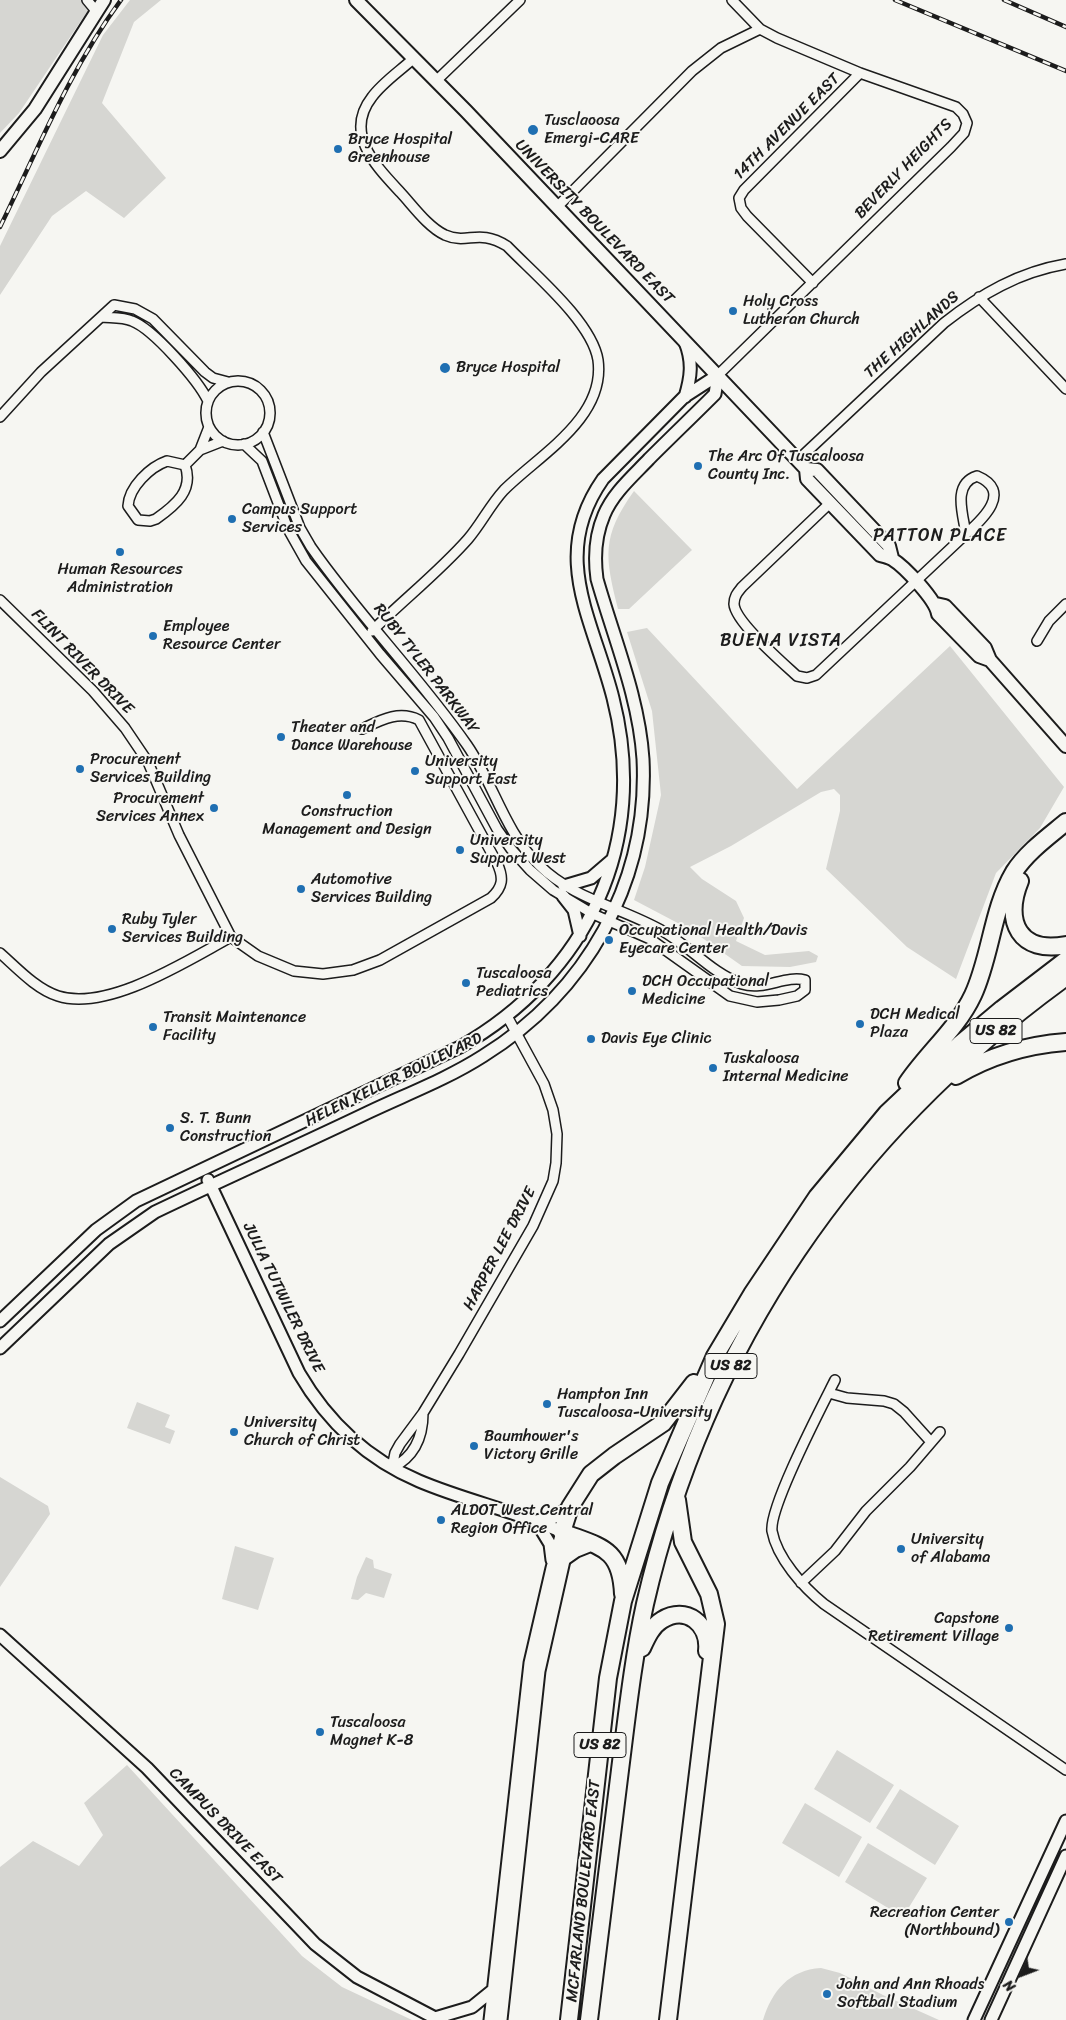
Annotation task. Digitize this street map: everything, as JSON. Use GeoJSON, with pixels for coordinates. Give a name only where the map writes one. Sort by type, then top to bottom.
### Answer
{"type":"FeatureCollection","features":[{"type":"Feature","properties":{"kind":"highway"},"geometry":{"type":"LineString","coordinates":[[887,1113],[909,1080],[963,1014],[974,994],[1002,899],[1014,872],[1026,857],[1066,822]]}},
{"type":"Feature","properties":{"kind":"highway"},"geometry":{"type":"LineString","coordinates":[[1066,833],[1032,862],[1024,874],[1015,894],[1013,916],[1022,936],[1032,943],[1044,947],[1066,944]]}},
{"type":"Feature","properties":{"kind":"highway","name":"MCFARLAND BOULEVARD EAST"},"geometry":{"type":"LineString","coordinates":[[569,2020],[608,1678],[623,1601],[660,1483],[715,1356],[752,1294],[818,1197],[887,1113],[1002,1009],[1066,960]]}},
{"type":"Feature","properties":{"kind":"highway","name":"MCFARLAND BOULEVARD EAST"},"geometry":{"type":"LineString","coordinates":[[589,2020],[635,1661],[644,1607],[676,1493],[716,1397],[774,1287],[834,1197],[881,1142],[931,1091],[1003,1025],[1066,977]]}},
{"type":"Feature","properties":{"kind":"highway"},"geometry":{"type":"LineString","coordinates":[[931,1091],[972,1067],[1012,1050],[1066,1042]]}},
{"type":"Feature","properties":{"kind":"highway"},"geometry":{"type":"LineString","coordinates":[[623,1601],[622,1581],[618,1563],[604,1548],[562,1532],[570,1507],[591,1474],[663,1423],[715,1356]]}},
{"type":"Feature","properties":{"kind":"highway"},"geometry":{"type":"LineString","coordinates":[[668,2020],[716,1624],[709,1594],[682,1542],[676,1493]]}},
{"type":"Feature","properties":{"kind":"highway"},"geometry":{"type":"LineString","coordinates":[[565,1556],[575,1549],[590,1543]]}},
{"type":"Feature","properties":{"kind":"highway"},"geometry":{"type":"LineString","coordinates":[[635,1661],[654,1627],[670,1616],[689,1617],[700,1623],[706,1632],[708,1644],[661,2020]]}},
{"type":"Feature","properties":{"kind":"main road"},"geometry":{"type":"LineString","coordinates":[[0,150],[35,109],[104,0]]}},
{"type":"Feature","properties":{"kind":"main road","name":"UNIVERSITY BOULEVARD EAST"},"geometry":{"type":"LineString","coordinates":[[356,0],[557,206],[802,464],[817,470],[889,546],[892,558],[936,604],[938,614],[979,656],[990,660],[1066,746]]}},
{"type":"Feature","properties":{"kind":"main road","name":"UNIVERSITY BOULEVARD EAST"},"geometry":{"type":"LineString","coordinates":[[802,464],[807,479],[880,555],[892,558]]}},
{"type":"Feature","properties":{"kind":"street"},"geometry":{"type":"LineString","coordinates":[[87,0],[97,12]]}},
{"type":"Feature","properties":{"kind":"street"},"geometry":{"type":"LineString","coordinates":[[436,81],[520,0]]}},
{"type":"Feature","properties":{"kind":"street"},"geometry":{"type":"LineString","coordinates":[[557,206],[692,71],[721,48],[760,29],[732,0]]}},
{"type":"Feature","properties":{"kind":"street","name":"BEVERLY HEIGHTS"},"geometry":{"type":"LineString","coordinates":[[718,375],[951,147],[964,133],[967,123],[963,114],[947,102],[860,73],[760,29]]}},
{"type":"Feature","properties":{"kind":"street"},"geometry":{"type":"LineString","coordinates":[[367,637],[468,539],[503,491],[573,426],[592,399],[598,373],[594,343],[583,325],[506,246],[494,238],[484,236],[454,238],[442,234],[368,156],[361,132],[366,107],[376,93],[414,58]]}},
{"type":"Feature","properties":{"kind":"street","name":"14TH AVENUE EAST"},"geometry":{"type":"LineString","coordinates":[[812,284],[747,216],[739,198],[744,190],[860,73]]}},
{"type":"Feature","properties":{"kind":"street","name":"THE HIGHLANDS"},"geometry":{"type":"LineString","coordinates":[[802,464],[944,323],[978,297],[1010,280],[1035,271],[1066,264]]}},
{"type":"Feature","properties":{"kind":"street"},"geometry":{"type":"LineString","coordinates":[[978,297],[1066,389]]}},
{"type":"Feature","properties":{"kind":"street"},"geometry":{"type":"LineString","coordinates":[[0,417],[41,372],[114,305],[144,313],[153,319],[213,378],[228,382],[237,381],[252,384],[267,397],[270,415],[263,432],[258,438],[244,444],[233,444],[223,441],[209,427]]}},
{"type":"Feature","properties":{"kind":"street"},"geometry":{"type":"LineString","coordinates":[[101,317],[128,320],[147,330],[193,377],[208,401]]}},
{"type":"Feature","properties":{"kind":"street"},"geometry":{"type":"LineString","coordinates":[[684,341],[690,355],[691,376],[684,397]]}},
{"type":"Feature","properties":{"kind":"street","name":"HELEN KELLER BOULEVARD"},"geometry":{"type":"LineString","coordinates":[[0,1321],[105,1223],[136,1201],[460,1047],[508,1016],[548,978],[580,936],[596,909],[613,859],[624,795],[623,746],[613,698],[578,585],[576,543],[587,507],[603,479],[684,397],[718,375]]}},
{"type":"Feature","properties":{"kind":"street","name":"HELEN KELLER BOULEVARD"},"geometry":{"type":"LineString","coordinates":[[0,1348],[109,1244],[155,1212],[466,1066],[517,1033],[548,1007],[580,970],[615,908],[633,860],[642,809],[643,759],[637,710],[597,579],[595,564],[598,534],[604,515],[613,499],[627,481],[715,394],[718,375]]}},
{"type":"Feature","properties":{"kind":"street"},"geometry":{"type":"LineString","coordinates":[[200,450],[209,427],[206,410],[208,401],[213,392],[228,382]]}},
{"type":"Feature","properties":{"kind":"street","name":"RUBY TYLER PARKWAY"},"geometry":{"type":"LineString","coordinates":[[263,432],[300,528],[322,562],[438,704],[468,746],[516,838],[538,865],[564,891]]}},
{"type":"Feature","properties":{"kind":"street"},"geometry":{"type":"LineString","coordinates":[[185,465],[200,450],[223,441]]}},
{"type":"Feature","properties":{"kind":"street","name":"RUBY TYLER PARKWAY"},"geometry":{"type":"LineString","coordinates":[[244,444],[262,461],[288,529],[306,560],[434,717],[511,849],[544,883],[564,891],[596,909],[608,922],[632,930],[656,944],[730,996],[757,1002],[788,999],[805,990],[805,980],[795,978],[773,984],[746,985],[721,974],[664,931],[615,908],[596,909]]}},
{"type":"Feature","properties":{"kind":"street"},"geometry":{"type":"LineString","coordinates":[[176,461],[185,465],[189,475],[188,484],[181,496],[156,519],[144,521],[134,516],[128,506],[128,499],[139,482],[161,463],[176,461]]}},
{"type":"Feature","properties":{"kind":"street"},"geometry":{"type":"LineString","coordinates":[[830,503],[742,587],[735,599],[737,613],[742,621],[797,676],[810,677],[816,675],[838,656],[987,514],[994,496],[992,487],[986,480],[977,476],[968,479],[963,487],[961,497],[966,534]]}},
{"type":"Feature","properties":{"kind":"street","name":"FLINT RIVER DRIVE"},"geometry":{"type":"LineString","coordinates":[[0,600],[97,696],[136,744],[148,762],[179,834],[231,936]]}},
{"type":"Feature","properties":{"kind":"street"},"geometry":{"type":"LineString","coordinates":[[1037,641],[1049,621],[1066,604]]}},
{"type":"Feature","properties":{"kind":"street"},"geometry":{"type":"LineString","coordinates":[[0,953],[50,992],[68,998],[87,999],[106,996],[187,962],[231,936],[249,950],[275,965],[294,971],[333,973],[362,968],[380,960],[498,891],[502,882],[497,863],[419,720],[410,716],[399,715],[362,729]]}},
{"type":"Feature","properties":{"kind":"street"},"geometry":{"type":"LineString","coordinates":[[580,936],[574,910],[564,891],[592,878],[613,859]]}},
{"type":"Feature","properties":{"kind":"street"},"geometry":{"type":"LineString","coordinates":[[656,944],[664,931]]}},
{"type":"Feature","properties":{"kind":"street"},"geometry":{"type":"LineString","coordinates":[[713,985],[721,974]]}},
{"type":"Feature","properties":{"kind":"street","name":"HARPER LEE DRIVE"},"geometry":{"type":"LineString","coordinates":[[392,1468],[395,1453],[400,1444],[423,1413],[533,1226],[553,1181],[557,1134],[553,1110],[544,1084],[508,1016]]}},
{"type":"Feature","properties":{"kind":"street","name":"JULIA TUTWILER DRIVE"},"geometry":{"type":"LineString","coordinates":[[203,1169],[292,1360],[306,1385],[326,1412],[347,1434],[392,1468],[435,1487],[536,1521],[562,1532]]}},
{"type":"Feature","properties":{"kind":"street"},"geometry":{"type":"LineString","coordinates":[[836,1380],[800,1452],[772,1523],[772,1532],[784,1558],[801,1583],[832,1609],[1066,1770]]}},
{"type":"Feature","properties":{"kind":"street"},"geometry":{"type":"LineString","coordinates":[[829,1393],[846,1398],[884,1401],[894,1404],[904,1412],[931,1442]]}},
{"type":"Feature","properties":{"kind":"street","name":"HARPER LEE DRIVE"},"geometry":{"type":"LineString","coordinates":[[392,1468],[404,1462],[423,1431],[423,1413]]}},
{"type":"Feature","properties":{"kind":"street"},"geometry":{"type":"LineString","coordinates":[[801,1583],[835,1551],[866,1511],[910,1467],[940,1432]]}},
{"type":"Feature","properties":{"kind":"street"},"geometry":{"type":"LineString","coordinates":[[552,1568],[550,1544],[536,1521],[553,1518],[570,1507]]}},
{"type":"Feature","properties":{"kind":"street"},"geometry":{"type":"LineString","coordinates":[[501,2020],[539,1671],[565,1556],[567,1539],[562,1532]]}},
{"type":"Feature","properties":{"kind":"street"},"geometry":{"type":"LineString","coordinates":[[490,2020],[530,1663],[562,1532]]}},
{"type":"Feature","properties":{"kind":"street","name":"CAMPUS DRIVE EAST"},"geometry":{"type":"LineString","coordinates":[[0,1635],[147,1768],[315,1944],[357,1977],[437,2019]]}},
{"type":"Feature","properties":{"kind":"street"},"geometry":{"type":"LineString","coordinates":[[974,2020],[1066,1821]]}},
{"type":"Feature","properties":{"kind":"street"},"geometry":{"type":"LineString","coordinates":[[991,2020],[1066,1856]]}},
{"type":"Feature","properties":{"kind":"street"},"geometry":{"type":"LineString","coordinates":[[437,2019],[472,2007],[493,1990]]}},
{"type":"Feature","properties":{"kind":"shaded area"},"geometry":{"type":"Polygon","coordinates":[[[0,0],[95,0],[19,113],[0,133],[0,0]]]}},
{"type":"Feature","properties":{"kind":"shaded area"},"geometry":{"type":"Polygon","coordinates":[[[130,0],[161,0],[134,22],[102,103],[166,178],[124,218],[86,191],[52,216],[0,295],[0,246],[103,35],[130,0]]]}},
{"type":"Feature","properties":{"kind":"shaded area"},"geometry":{"type":"Polygon","coordinates":[[[634,491],[692,550],[629,609],[618,609],[610,575],[609,548],[616,522],[634,491]]]}},
{"type":"Feature","properties":{"kind":"shaded area"},"geometry":{"type":"Polygon","coordinates":[[[647,628],[797,789],[950,646],[1064,787],[1040,828],[996,873],[956,979],[907,947],[826,869],[840,811],[840,795],[834,789],[821,792],[731,846],[690,867],[702,879],[736,901],[744,918],[736,941],[765,955],[809,951],[818,956],[816,962],[790,967],[742,966],[691,930],[634,900],[645,867],[661,795],[652,711],[627,632],[647,628]]]}},
{"type":"Feature","properties":{"kind":"shaded area"},"geometry":{"type":"Polygon","coordinates":[[[137,1402],[170,1415],[165,1427],[175,1431],[170,1444],[127,1428],[137,1402]]]}},
{"type":"Feature","properties":{"kind":"shaded area"},"geometry":{"type":"Polygon","coordinates":[[[0,1477],[48,1506],[50,1514],[0,1587],[0,1477]]]}},
{"type":"Feature","properties":{"kind":"shaded area"},"geometry":{"type":"Polygon","coordinates":[[[235,1546],[274,1558],[258,1610],[222,1599],[235,1546]]]}},
{"type":"Feature","properties":{"kind":"shaded area"},"geometry":{"type":"Polygon","coordinates":[[[366,1557],[373,1560],[374,1568],[392,1574],[384,1598],[366,1593],[358,1600],[351,1599],[357,1577],[366,1557]]]}},
{"type":"Feature","properties":{"kind":"shaded area"},"geometry":{"type":"Polygon","coordinates":[[[837,1750],[894,1785],[870,1823],[814,1789],[837,1750]]]}},
{"type":"Feature","properties":{"kind":"shaded area"},"geometry":{"type":"Polygon","coordinates":[[[127,1765],[302,1956],[342,1987],[412,2020],[0,2020],[0,1867],[33,1841],[79,1866],[103,1835],[84,1803],[127,1765]]]}},
{"type":"Feature","properties":{"kind":"shaded area"},"geometry":{"type":"Polygon","coordinates":[[[900,1789],[959,1826],[935,1865],[876,1828],[900,1789]]]}},
{"type":"Feature","properties":{"kind":"shaded area"},"geometry":{"type":"Polygon","coordinates":[[[805,1803],[862,1837],[839,1877],[782,1843],[805,1803]]]}},
{"type":"Feature","properties":{"kind":"shaded area"},"geometry":{"type":"Polygon","coordinates":[[[868,1843],[927,1878],[903,1917],[845,1882],[868,1843]]]}},
{"type":"Feature","properties":{"kind":"shaded area","name":"John and Ann Rhoads Softball Stadium"},"geometry":{"type":"Polygon","coordinates":[[[821,1968],[840,1973],[939,2020],[763,2020],[771,2000],[783,1984],[800,1973],[821,1968]]]}},
{"type":"Feature","properties":{"kind":"railway"},"geometry":{"type":"LineString","coordinates":[[0,227],[70,82],[103,26],[121,0]]}},
{"type":"Feature","properties":{"kind":"railway"},"geometry":{"type":"LineString","coordinates":[[895,0],[1066,71]]}},
{"type":"Feature","properties":{"kind":"railway"},"geometry":{"type":"LineString","coordinates":[[1004,0],[1066,27]]}},
{"type":"Feature","properties":{"kind":"place","name":"Tusclaoosa Emergi-CARE"},"geometry":{"type":"Point","coordinates":[533,130]}},
{"type":"Feature","properties":{"kind":"place","name":"Bryce Hospital Greenhouse"},"geometry":{"type":"Point","coordinates":[338,149]}},
{"type":"Feature","properties":{"kind":"place","name":"Holy Cross Lutheran Church"},"geometry":{"type":"Point","coordinates":[733,311]}},
{"type":"Feature","properties":{"kind":"place","name":"Bryce Hospital"},"geometry":{"type":"Point","coordinates":[445,368]}},
{"type":"Feature","properties":{"kind":"place","name":"The Arc Of Tuscaloosa County Inc."},"geometry":{"type":"Point","coordinates":[698,466]}},
{"type":"Feature","properties":{"kind":"place","name":"Campus Support Services"},"geometry":{"type":"Point","coordinates":[232,519]}},
{"type":"Feature","properties":{"kind":"place","name":"Human Resources Administration"},"geometry":{"type":"Point","coordinates":[120,552]}},
{"type":"Feature","properties":{"kind":"place","name":"Employee Resource Center"},"geometry":{"type":"Point","coordinates":[153,636]}},
{"type":"Feature","properties":{"kind":"place","name":"Theater and Dance Warehouse"},"geometry":{"type":"Point","coordinates":[281,737]}},
{"type":"Feature","properties":{"kind":"place","name":"Procurement Services Building"},"geometry":{"type":"Point","coordinates":[80,769]}},
{"type":"Feature","properties":{"kind":"place","name":"University Support East"},"geometry":{"type":"Point","coordinates":[415,771]}},
{"type":"Feature","properties":{"kind":"place","name":"Construction Management and Design"},"geometry":{"type":"Point","coordinates":[347,795]}},
{"type":"Feature","properties":{"kind":"place","name":"Procurement Services Annex"},"geometry":{"type":"Point","coordinates":[214,808]}},
{"type":"Feature","properties":{"kind":"place","name":"University Support West"},"geometry":{"type":"Point","coordinates":[460,850]}},
{"type":"Feature","properties":{"kind":"place","name":"Automotive Services Building"},"geometry":{"type":"Point","coordinates":[301,889]}},
{"type":"Feature","properties":{"kind":"place","name":"Ruby Tyler Services Building"},"geometry":{"type":"Point","coordinates":[112,929]}},
{"type":"Feature","properties":{"kind":"place","name":"Occupational Health/Davis Eyecare Center"},"geometry":{"type":"Point","coordinates":[609,940]}},
{"type":"Feature","properties":{"kind":"place","name":"Tuscaloosa Pediatrics"},"geometry":{"type":"Point","coordinates":[466,983]}},
{"type":"Feature","properties":{"kind":"place","name":"DCH Occupational Medicine"},"geometry":{"type":"Point","coordinates":[632,991]}},
{"type":"Feature","properties":{"kind":"place","name":"DCH Medical Plaza"},"geometry":{"type":"Point","coordinates":[860,1024]}},
{"type":"Feature","properties":{"kind":"place","name":"Transit Maintenance Facility"},"geometry":{"type":"Point","coordinates":[153,1027]}},
{"type":"Feature","properties":{"kind":"place","name":"Davis Eye Clinic"},"geometry":{"type":"Point","coordinates":[591,1039]}},
{"type":"Feature","properties":{"kind":"place","name":"Tuskaloosa Internal Medicine"},"geometry":{"type":"Point","coordinates":[713,1068]}},
{"type":"Feature","properties":{"kind":"place","name":"S. T. Bunn Construction"},"geometry":{"type":"Point","coordinates":[170,1128]}},
{"type":"Feature","properties":{"kind":"place","name":"Hampton Inn Tuscaloosa-University"},"geometry":{"type":"Point","coordinates":[547,1404]}},
{"type":"Feature","properties":{"kind":"place","name":"University Church of Christ"},"geometry":{"type":"Point","coordinates":[234,1432]}},
{"type":"Feature","properties":{"kind":"place","name":"Baumhower's Victory Grille"},"geometry":{"type":"Point","coordinates":[474,1446]}},
{"type":"Feature","properties":{"kind":"place","name":"ALDOT West Central Region Office"},"geometry":{"type":"Point","coordinates":[441,1520]}},
{"type":"Feature","properties":{"kind":"place","name":"University of Alabama"},"geometry":{"type":"Point","coordinates":[901,1549]}},
{"type":"Feature","properties":{"kind":"place","name":"Capstone Retirement Village"},"geometry":{"type":"Point","coordinates":[1009,1628]}},
{"type":"Feature","properties":{"kind":"place","name":"Tuscaloosa Magnet K-8"},"geometry":{"type":"Point","coordinates":[320,1732]}},
{"type":"Feature","properties":{"kind":"place","name":"Recreation Center (Northbound)"},"geometry":{"type":"Point","coordinates":[1009,1922]}},
{"type":"Feature","properties":{"kind":"place","name":"John and Ann Rhoads Softball Stadium"},"geometry":{"type":"Point","coordinates":[827,1994]}},
{"type":"Feature","properties":{"kind":"district","name":"PATTON PLACE"},"geometry":{"type":"Point","coordinates":[940,536]}},
{"type":"Feature","properties":{"kind":"district","name":"BUENA VISTA"},"geometry":{"type":"Point","coordinates":[781,641]}}]}
